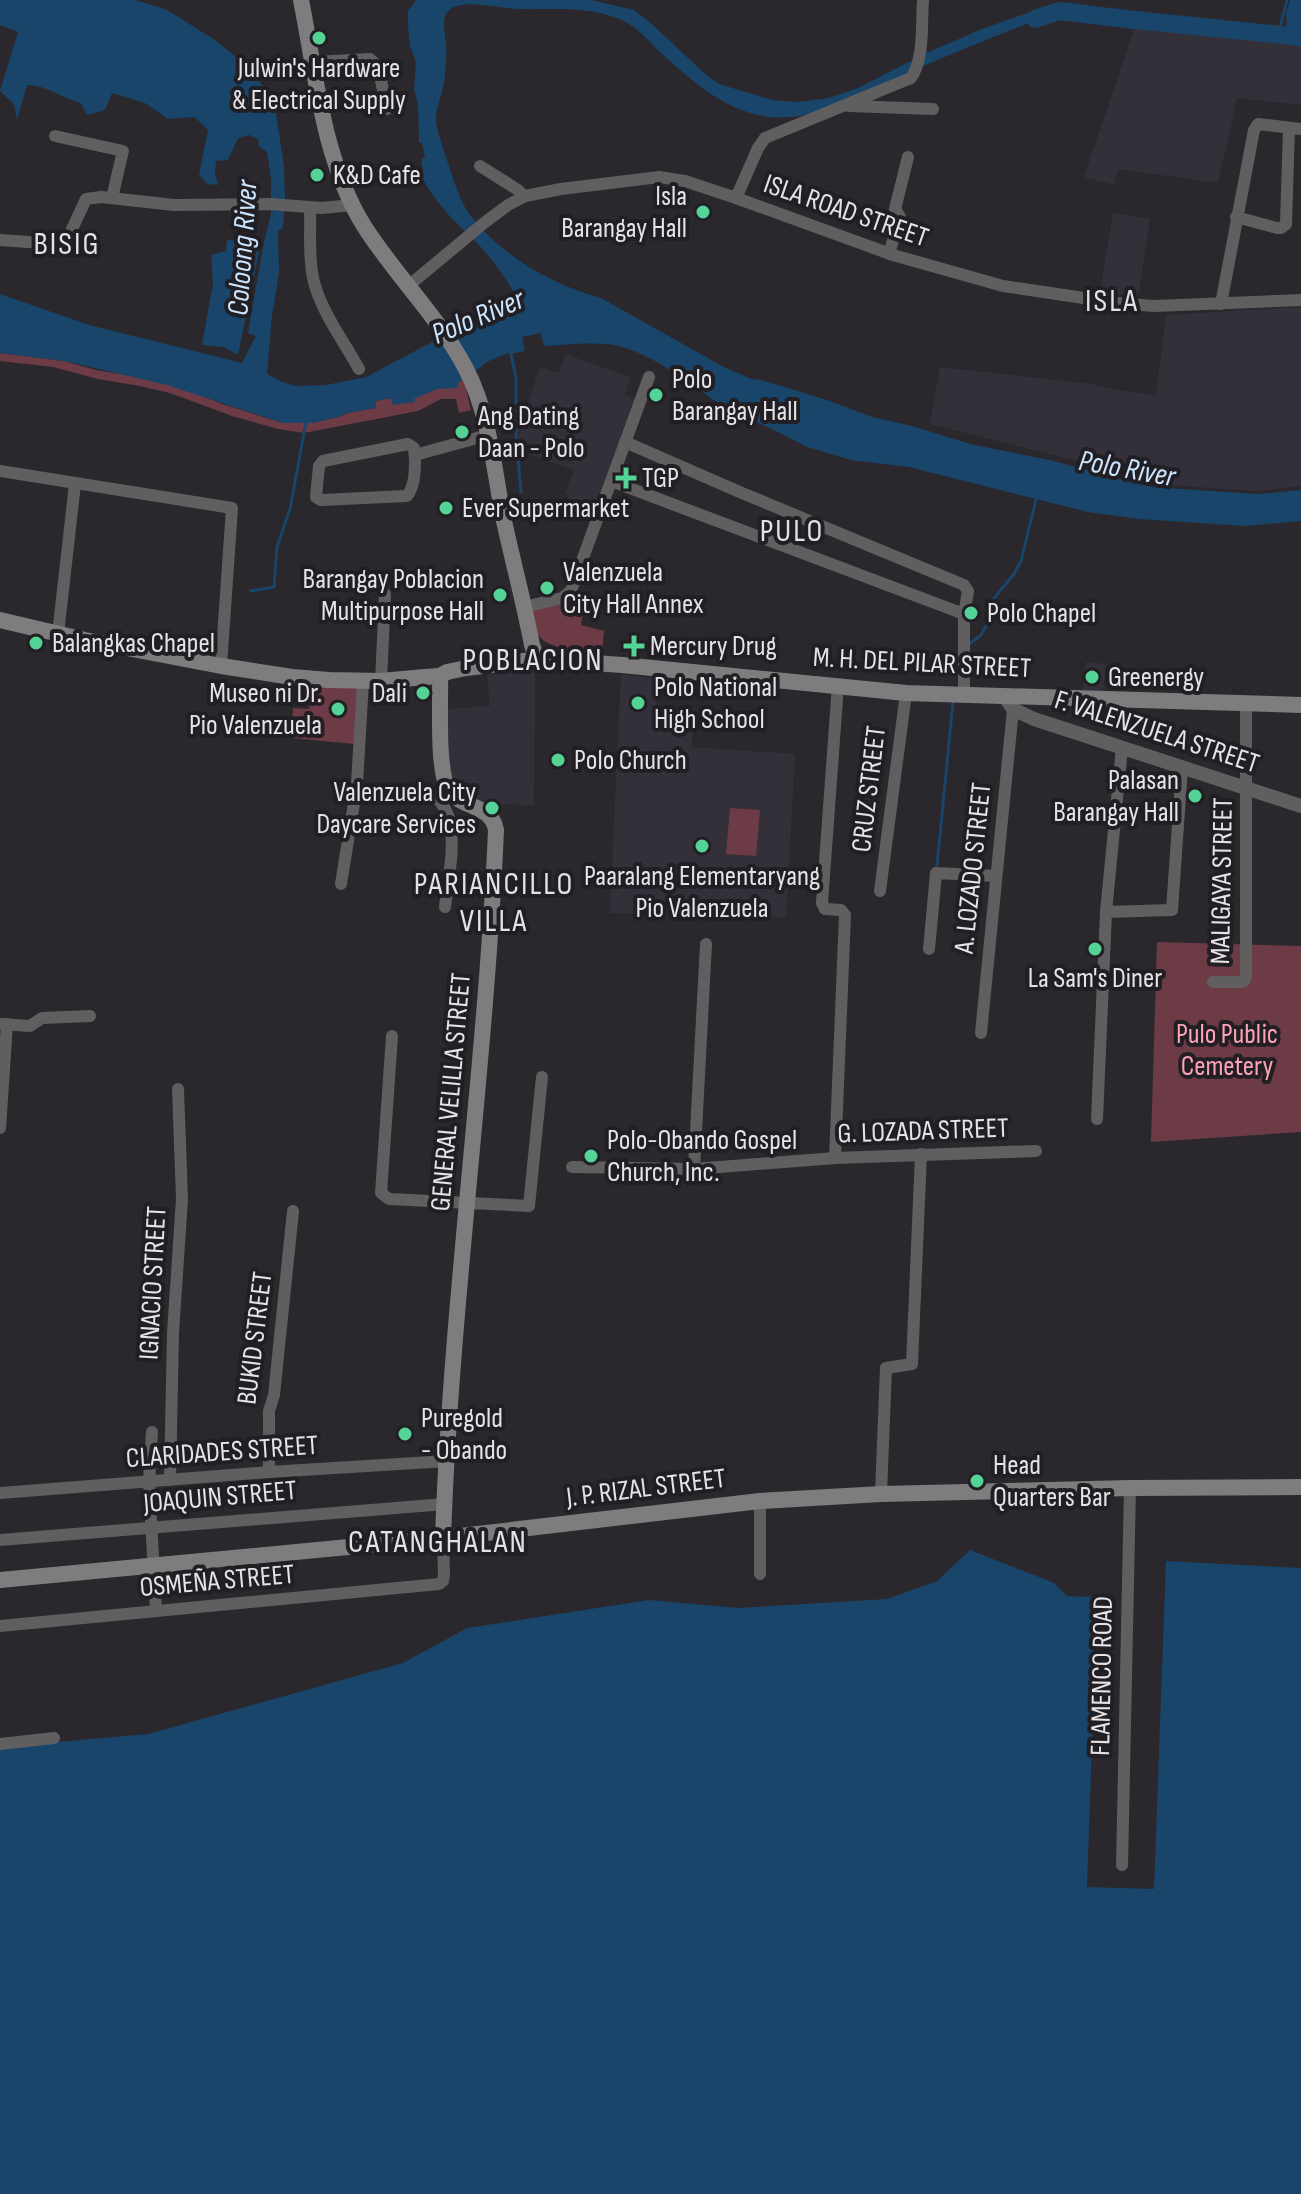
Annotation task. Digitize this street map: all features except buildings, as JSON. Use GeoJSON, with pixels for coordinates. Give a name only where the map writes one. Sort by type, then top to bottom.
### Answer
{"type":"FeatureCollection","features":[{"type":"Feature","properties":{"kind":"main road"},"geometry":{"type":"LineString","coordinates":[[301,0],[333,158],[352,205],[407,287],[446,336],[477,394],[533,651],[540,659]]}},
{"type":"Feature","properties":{"kind":"main road","name":"M. H. DEL PILAR STREET"},"geometry":{"type":"LineString","coordinates":[[0,620],[221,666],[292,677],[372,681],[440,676],[466,668],[540,659],[906,693],[964,695],[1008,702],[1246,702],[1301,705]]}},
{"type":"Feature","properties":{"kind":"main road"},"geometry":{"type":"LineString","coordinates":[[440,676],[444,796]]}},
{"type":"Feature","properties":{"kind":"main road","name":"GENERAL VELILLA STREET"},"geometry":{"type":"LineString","coordinates":[[443,1538],[466,1202],[491,936],[496,830],[492,817],[483,810],[444,796]]}},
{"type":"Feature","properties":{"kind":"main road","name":"J. P. RIZAL STREET"},"geometry":{"type":"LineString","coordinates":[[0,1580],[443,1538],[760,1501],[881,1494],[1301,1487]]}},
{"type":"Feature","properties":{"kind":"street"},"geometry":{"type":"LineString","coordinates":[[736,198],[765,138],[911,78],[919,51],[923,0]]}},
{"type":"Feature","properties":{"kind":"street"},"geometry":{"type":"LineString","coordinates":[[314,62],[375,61],[387,109]]}},
{"type":"Feature","properties":{"kind":"street"},"geometry":{"type":"LineString","coordinates":[[841,106],[933,109]]}},
{"type":"Feature","properties":{"kind":"street"},"geometry":{"type":"LineString","coordinates":[[1221,304],[1236,217],[1254,130],[1258,124],[1295,128],[1286,224],[1277,228],[1236,217]]}},
{"type":"Feature","properties":{"kind":"street"},"geometry":{"type":"LineString","coordinates":[[55,136],[123,151],[112,198]]}},
{"type":"Feature","properties":{"kind":"street"},"geometry":{"type":"LineString","coordinates":[[889,254],[900,217],[895,209],[908,157]]}},
{"type":"Feature","properties":{"kind":"street"},"geometry":{"type":"LineString","coordinates":[[480,166],[522,194]]}},
{"type":"Feature","properties":{"kind":"street","name":"ISLA ROAD STREET"},"geometry":{"type":"LineString","coordinates":[[407,287],[522,194],[651,177],[685,181],[889,254],[1003,286],[1145,305],[1301,300]]}},
{"type":"Feature","properties":{"kind":"street"},"geometry":{"type":"LineString","coordinates":[[0,240],[56,244],[67,240],[86,199],[101,197],[174,205],[270,204],[322,208],[352,205]]}},
{"type":"Feature","properties":{"kind":"street"},"geometry":{"type":"LineString","coordinates":[[310,207],[313,281],[359,369]]}},
{"type":"Feature","properties":{"kind":"street"},"geometry":{"type":"LineString","coordinates":[[524,607],[568,594],[649,377]]}},
{"type":"Feature","properties":{"kind":"street"},"geometry":{"type":"LineString","coordinates":[[415,455],[488,435]]}},
{"type":"Feature","properties":{"kind":"street"},"geometry":{"type":"LineString","coordinates":[[625,442],[961,584],[968,594],[964,614],[964,695]]}},
{"type":"Feature","properties":{"kind":"street"},"geometry":{"type":"LineString","coordinates":[[408,444],[414,448],[415,455],[412,488],[407,496],[321,500],[316,497],[319,466],[323,461],[408,444]]}},
{"type":"Feature","properties":{"kind":"street"},"geometry":{"type":"LineString","coordinates":[[0,471],[232,508],[221,666]]}},
{"type":"Feature","properties":{"kind":"street"},"geometry":{"type":"LineString","coordinates":[[611,481],[964,614]]}},
{"type":"Feature","properties":{"kind":"street"},"geometry":{"type":"LineString","coordinates":[[58,634],[75,484]]}},
{"type":"Feature","properties":{"kind":"street"},"geometry":{"type":"LineString","coordinates":[[341,884],[355,797],[359,789],[357,784],[385,594]]}},
{"type":"Feature","properties":{"kind":"street"},"geometry":{"type":"LineString","coordinates":[[835,1158],[845,915],[841,910],[825,909],[822,903],[838,685]]}},
{"type":"Feature","properties":{"kind":"street","name":"CRUZ STREET"},"geometry":{"type":"LineString","coordinates":[[880,891],[906,693]]}},
{"type":"Feature","properties":{"kind":"street","name":"F. VALENZUELA STREET"},"geometry":{"type":"LineString","coordinates":[[1008,702],[1034,719],[1301,806]]}},
{"type":"Feature","properties":{"kind":"street","name":"A. LOZADO STREET"},"geometry":{"type":"LineString","coordinates":[[981,1033],[1008,702]]}},
{"type":"Feature","properties":{"kind":"street","name":"MALIGAYA STREET"},"geometry":{"type":"LineString","coordinates":[[1213,982],[1241,982],[1246,977],[1246,702]]}},
{"type":"Feature","properties":{"kind":"street"},"geometry":{"type":"LineString","coordinates":[[1097,1119],[1106,912],[1122,748]]}},
{"type":"Feature","properties":{"kind":"street"},"geometry":{"type":"LineString","coordinates":[[1106,912],[1172,910],[1182,768]]}},
{"type":"Feature","properties":{"kind":"street"},"geometry":{"type":"LineString","coordinates":[[359,789],[444,796],[451,832],[445,907]]}},
{"type":"Feature","properties":{"kind":"street"},"geometry":{"type":"LineString","coordinates":[[929,949],[936,873],[996,876]]}},
{"type":"Feature","properties":{"kind":"street"},"geometry":{"type":"LineString","coordinates":[[694,1169],[706,944]]}},
{"type":"Feature","properties":{"kind":"street"},"geometry":{"type":"LineString","coordinates":[[0,1128],[4,1024],[30,1026],[42,1018],[90,1016]]}},
{"type":"Feature","properties":{"kind":"street"},"geometry":{"type":"LineString","coordinates":[[392,1036],[381,1193],[389,1199],[529,1206],[542,1077]]}},
{"type":"Feature","properties":{"kind":"street","name":"IGNACIO STREET"},"geometry":{"type":"LineString","coordinates":[[170,1480],[173,1333],[182,1199],[178,1089]]}},
{"type":"Feature","properties":{"kind":"street","name":"G. LOZADA STREET"},"geometry":{"type":"LineString","coordinates":[[572,1167],[694,1169],[835,1158],[1036,1151]]}},
{"type":"Feature","properties":{"kind":"street"},"geometry":{"type":"LineString","coordinates":[[881,1494],[886,1368],[912,1364],[921,1154]]}},
{"type":"Feature","properties":{"kind":"street","name":"BUKID STREET"},"geometry":{"type":"LineString","coordinates":[[269,1472],[269,1411],[274,1395],[293,1211]]}},
{"type":"Feature","properties":{"kind":"street"},"geometry":{"type":"LineString","coordinates":[[152,1432],[149,1482],[156,1611]]}},
{"type":"Feature","properties":{"kind":"street","name":"CLARIDADES STREET"},"geometry":{"type":"LineString","coordinates":[[0,1493],[448,1461]]}},
{"type":"Feature","properties":{"kind":"street","name":"FLAMENCO ROAD"},"geometry":{"type":"LineString","coordinates":[[1122,1865],[1130,1488]]}},
{"type":"Feature","properties":{"kind":"street"},"geometry":{"type":"LineString","coordinates":[[760,1501],[760,1574]]}},
{"type":"Feature","properties":{"kind":"street","name":"JOAQUIN STREET"},"geometry":{"type":"LineString","coordinates":[[0,1540],[445,1504]]}},
{"type":"Feature","properties":{"kind":"street","name":"OSMEÑA STREET"},"geometry":{"type":"LineString","coordinates":[[0,1626],[439,1584],[444,1575],[443,1538]]}},
{"type":"Feature","properties":{"kind":"street"},"geometry":{"type":"LineString","coordinates":[[0,1744],[54,1738]]}},
{"type":"Feature","properties":{"kind":"shaded area"},"geometry":{"type":"Polygon","coordinates":[[[1135,27],[1301,46],[1301,105],[1237,98],[1218,183],[1118,169],[1114,185],[1084,177],[1135,27]]]}},
{"type":"Feature","properties":{"kind":"shaded area"},"geometry":{"type":"Polygon","coordinates":[[[1113,213],[1150,219],[1138,297],[1100,291],[1113,213]]]}},
{"type":"Feature","properties":{"kind":"shaded area"},"geometry":{"type":"Polygon","coordinates":[[[1301,307],[1301,486],[1256,491],[1153,484],[1146,478],[930,424],[940,367],[1091,384],[1156,395],[1166,315],[1301,307]]]}},
{"type":"Feature","properties":{"kind":"shaded area"},"geometry":{"type":"Polygon","coordinates":[[[565,354],[630,377],[625,395],[638,401],[594,515],[567,502],[569,496],[565,493],[574,470],[518,450],[517,435],[540,367],[559,373],[565,354]]]}},
{"type":"Feature","properties":{"kind":"shaded area"},"geometry":{"type":"Polygon","coordinates":[[[1086,662],[1106,664],[1103,692],[1083,690],[1086,662]]]}},
{"type":"Feature","properties":{"kind":"shaded area"},"geometry":{"type":"Polygon","coordinates":[[[535,671],[534,805],[480,804],[455,788],[448,773],[447,709],[490,706],[487,675],[535,671]]]}},
{"type":"Feature","properties":{"kind":"shaded area","name":"Paaralang Elementaryang Pio Valenzuela"},"geometry":{"type":"Polygon","coordinates":[[[621,674],[658,679],[654,728],[693,731],[692,747],[795,754],[786,917],[610,913],[621,674]]]}},
{"type":"Feature","properties":{"kind":"green space"},"geometry":{"type":"Polygon","coordinates":[[[0,353],[64,361],[96,370],[172,383],[222,404],[283,423],[312,423],[338,417],[375,408],[375,401],[437,389],[464,380],[471,410],[459,413],[456,399],[441,399],[418,411],[304,433],[232,416],[170,393],[53,367],[0,361],[0,353]]]}},
{"type":"Feature","properties":{"kind":"green space"},"geometry":{"type":"Polygon","coordinates":[[[565,601],[585,602],[581,625],[604,631],[602,652],[554,646],[539,637],[531,609],[565,601]]]}},
{"type":"Feature","properties":{"kind":"green space","name":"Museo ni Dr. Pio Valenzuela"},"geometry":{"type":"Polygon","coordinates":[[[312,683],[358,685],[354,744],[291,738],[293,708],[309,709],[312,683]]]}},
{"type":"Feature","properties":{"kind":"green space"},"geometry":{"type":"Polygon","coordinates":[[[730,808],[760,810],[756,856],[726,854],[730,808]]]}},
{"type":"Feature","properties":{"kind":"green space","name":"Pulo Public Cemetery"},"geometry":{"type":"Polygon","coordinates":[[[1157,942],[1301,946],[1301,1132],[1151,1142],[1157,942]]]}},
{"type":"Feature","properties":{"kind":"water"},"geometry":{"type":"Polygon","coordinates":[[[0,0],[136,0],[167,10],[215,40],[240,60],[263,86],[275,107],[284,166],[285,198],[283,228],[278,231],[279,272],[267,374],[295,386],[326,385],[366,377],[517,297],[490,257],[454,221],[421,176],[421,159],[425,157],[422,143],[419,143],[418,104],[414,89],[416,62],[410,46],[408,25],[408,11],[416,0],[591,0],[634,10],[719,84],[772,100],[798,102],[829,98],[858,88],[982,29],[1056,3],[1057,12],[928,64],[848,101],[805,115],[784,117],[763,116],[720,100],[683,73],[635,28],[608,15],[578,10],[517,9],[478,4],[457,6],[447,13],[444,23],[446,65],[436,114],[437,128],[462,202],[497,243],[546,277],[601,298],[722,366],[751,379],[830,401],[872,417],[1151,487],[1258,494],[1301,490],[1301,521],[1245,526],[1139,519],[1088,512],[909,467],[851,460],[807,447],[738,414],[740,408],[729,404],[726,409],[675,373],[633,351],[601,344],[544,346],[541,333],[522,337],[525,351],[508,353],[489,361],[458,383],[457,388],[437,389],[414,399],[415,402],[393,405],[391,398],[376,401],[376,408],[312,423],[283,423],[167,385],[64,361],[0,353],[0,294],[89,325],[242,363],[256,336],[248,333],[271,214],[271,180],[267,152],[259,147],[258,139],[249,135],[238,138],[228,160],[216,161],[218,185],[208,184],[199,175],[208,130],[195,117],[168,119],[145,103],[112,93],[105,110],[87,115],[81,103],[41,87],[27,85],[17,120],[14,104],[0,91],[18,32],[0,25],[0,0]]]}},
{"type":"Feature","properties":{"kind":"water"},"geometry":{"type":"Polygon","coordinates":[[[1290,0],[1301,0],[1301,41],[1285,39],[1290,0]]]}},
{"type":"Feature","properties":{"kind":"water","name":"Coloong River"},"geometry":{"type":"Polygon","coordinates":[[[227,240],[261,242],[238,355],[223,347],[202,345],[213,283],[211,255],[226,251],[227,240]]]}},
{"type":"Feature","properties":{"kind":"water"},"geometry":{"type":"Polygon","coordinates":[[[970,1550],[1054,1583],[1067,1596],[1097,1597],[1087,1887],[1154,1889],[1166,1561],[1301,1568],[1301,2194],[0,2194],[0,1747],[148,1734],[403,1663],[467,1628],[649,1600],[738,1608],[887,1599],[937,1581],[970,1550]]]}},
{"type":"Feature","properties":{"kind":"waterway"},"geometry":{"type":"LineString","coordinates":[[1278,34],[1287,0]]}},
{"type":"Feature","properties":{"kind":"waterway"},"geometry":{"type":"LineString","coordinates":[[1035,19],[1059,11],[1301,37]]}},
{"type":"Feature","properties":{"kind":"waterway"},"geometry":{"type":"LineString","coordinates":[[511,353],[516,379],[516,434],[521,492]]}},
{"type":"Feature","properties":{"kind":"waterway"},"geometry":{"type":"LineString","coordinates":[[251,591],[274,587],[277,547],[290,509],[306,422]]}},
{"type":"Feature","properties":{"kind":"waterway"},"geometry":{"type":"LineString","coordinates":[[969,644],[981,635],[994,598],[1021,561],[1037,496]]}},
{"type":"Feature","properties":{"kind":"waterway"},"geometry":{"type":"LineString","coordinates":[[937,865],[953,702]]}},
{"type":"Feature","properties":{"kind":"place","name":"Julwin's Hardware & Electrical Supply"},"geometry":{"type":"Point","coordinates":[319,38]}},
{"type":"Feature","properties":{"kind":"place","name":"K&D Cafe"},"geometry":{"type":"Point","coordinates":[317,175]}},
{"type":"Feature","properties":{"kind":"place","name":"Isla Barangay Hall"},"geometry":{"type":"Point","coordinates":[703,212]}},
{"type":"Feature","properties":{"kind":"place","name":"Polo Barangay Hall"},"geometry":{"type":"Point","coordinates":[656,395]}},
{"type":"Feature","properties":{"kind":"place","name":"Ang Dating Daan - Polo"},"geometry":{"type":"Point","coordinates":[462,432]}},
{"type":"Feature","properties":{"kind":"place","name":"TGP"},"geometry":{"type":"Point","coordinates":[626,478]}},
{"type":"Feature","properties":{"kind":"place","name":"Ever Supermarket"},"geometry":{"type":"Point","coordinates":[446,508]}},
{"type":"Feature","properties":{"kind":"place","name":"Valenzuela City Hall Annex"},"geometry":{"type":"Point","coordinates":[547,588]}},
{"type":"Feature","properties":{"kind":"place","name":"Barangay Poblacion Multipurpose Hall"},"geometry":{"type":"Point","coordinates":[500,595]}},
{"type":"Feature","properties":{"kind":"place","name":"Polo Chapel"},"geometry":{"type":"Point","coordinates":[971,613]}},
{"type":"Feature","properties":{"kind":"place","name":"Balangkas Chapel"},"geometry":{"type":"Point","coordinates":[36,643]}},
{"type":"Feature","properties":{"kind":"place","name":"Mercury Drug"},"geometry":{"type":"Point","coordinates":[634,646]}},
{"type":"Feature","properties":{"kind":"place","name":"Greenergy"},"geometry":{"type":"Point","coordinates":[1092,677]}},
{"type":"Feature","properties":{"kind":"place","name":"Dali"},"geometry":{"type":"Point","coordinates":[423,693]}},
{"type":"Feature","properties":{"kind":"place","name":"Polo National High School"},"geometry":{"type":"Point","coordinates":[638,703]}},
{"type":"Feature","properties":{"kind":"place","name":"Museo ni Dr. Pio Valenzuela"},"geometry":{"type":"Point","coordinates":[338,709]}},
{"type":"Feature","properties":{"kind":"place","name":"Polo Church"},"geometry":{"type":"Point","coordinates":[558,760]}},
{"type":"Feature","properties":{"kind":"place","name":"Palasan Barangay Hall"},"geometry":{"type":"Point","coordinates":[1195,796]}},
{"type":"Feature","properties":{"kind":"place","name":"Valenzuela City Daycare Services"},"geometry":{"type":"Point","coordinates":[492,808]}},
{"type":"Feature","properties":{"kind":"place","name":"Paaralang Elementaryang Pio Valenzuela"},"geometry":{"type":"Point","coordinates":[702,846]}},
{"type":"Feature","properties":{"kind":"place","name":"La Sam's Diner"},"geometry":{"type":"Point","coordinates":[1095,949]}},
{"type":"Feature","properties":{"kind":"place","name":"Polo-Obando Gospel Church, Inc."},"geometry":{"type":"Point","coordinates":[591,1156]}},
{"type":"Feature","properties":{"kind":"place","name":"Puregold - Obando"},"geometry":{"type":"Point","coordinates":[405,1434]}},
{"type":"Feature","properties":{"kind":"place","name":"Head Quarters Bar"},"geometry":{"type":"Point","coordinates":[977,1481]}},
{"type":"Feature","properties":{"kind":"district","name":"BISIG"},"geometry":{"type":"Point","coordinates":[67,244]}},
{"type":"Feature","properties":{"kind":"district","name":"ISLA"},"geometry":{"type":"Point","coordinates":[1112,301]}},
{"type":"Feature","properties":{"kind":"district","name":"PULO"},"geometry":{"type":"Point","coordinates":[792,531]}},
{"type":"Feature","properties":{"kind":"district","name":"POBLACION"},"geometry":{"type":"Point","coordinates":[533,660]}},
{"type":"Feature","properties":{"kind":"district","name":"PARIANCILLO VILLA"},"geometry":{"type":"Point","coordinates":[494,902]}},
{"type":"Feature","properties":{"kind":"district","name":"CATANGHALAN"},"geometry":{"type":"Point","coordinates":[438,1542]}},
{"type":"Feature","properties":{"kind":"water label","name":"Polo River"},"geometry":{"type":"Point","coordinates":[478,317]}},
{"type":"Feature","properties":{"kind":"water label","name":"Polo River"},"geometry":{"type":"Point","coordinates":[1127,469]}}]}
